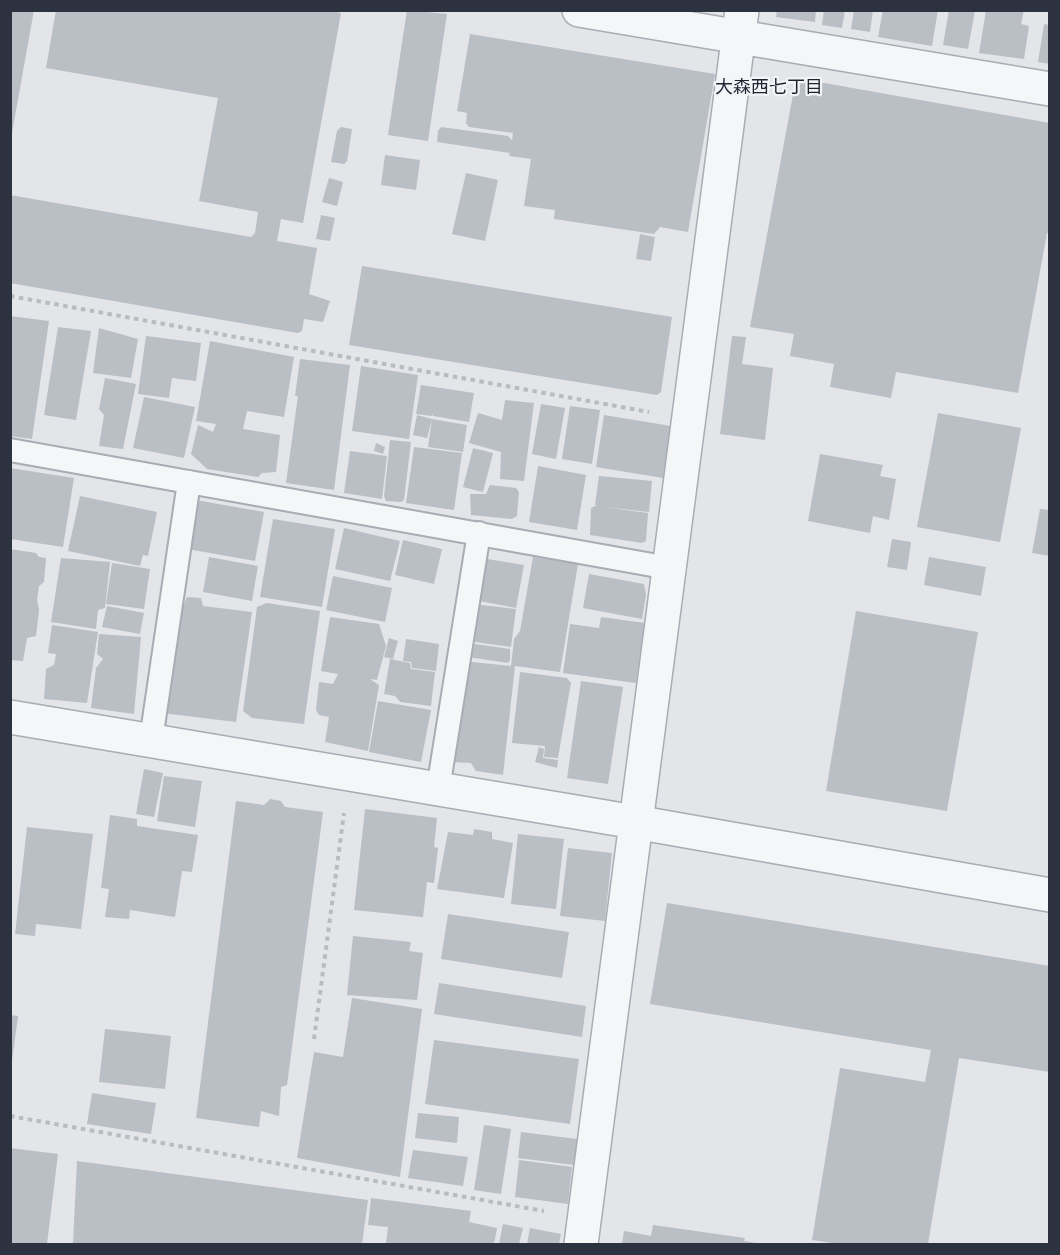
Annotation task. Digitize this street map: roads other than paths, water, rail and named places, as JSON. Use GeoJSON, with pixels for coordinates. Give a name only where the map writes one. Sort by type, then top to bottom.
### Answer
{"type":"FeatureCollection","features":[{"type":"Feature","properties":{"kind":"street"},"geometry":{"type":"LineString","coordinates":[[579,10],[740,24],[1050,89]]}},
{"type":"Feature","properties":{"kind":"street"},"geometry":{"type":"LineString","coordinates":[[582,1231],[740,24]]}},
{"type":"Feature","properties":{"kind":"street"},"geometry":{"type":"LineString","coordinates":[[10,717],[635,822],[1050,895]]}},
{"type":"Feature","properties":{"kind":"lane"},"geometry":{"type":"LineString","coordinates":[[10,450],[669,567]]}},
{"type":"Feature","properties":{"kind":"lane"},"geometry":{"type":"LineString","coordinates":[[151,740],[189,482]]}},
{"type":"Feature","properties":{"kind":"lane"},"geometry":{"type":"LineString","coordinates":[[438,789],[479,533]]}},
{"type":"Feature","properties":{"kind":"district","name":"大森西七丁目"},"geometry":{"type":"Point","coordinates":[769,88]}}]}
